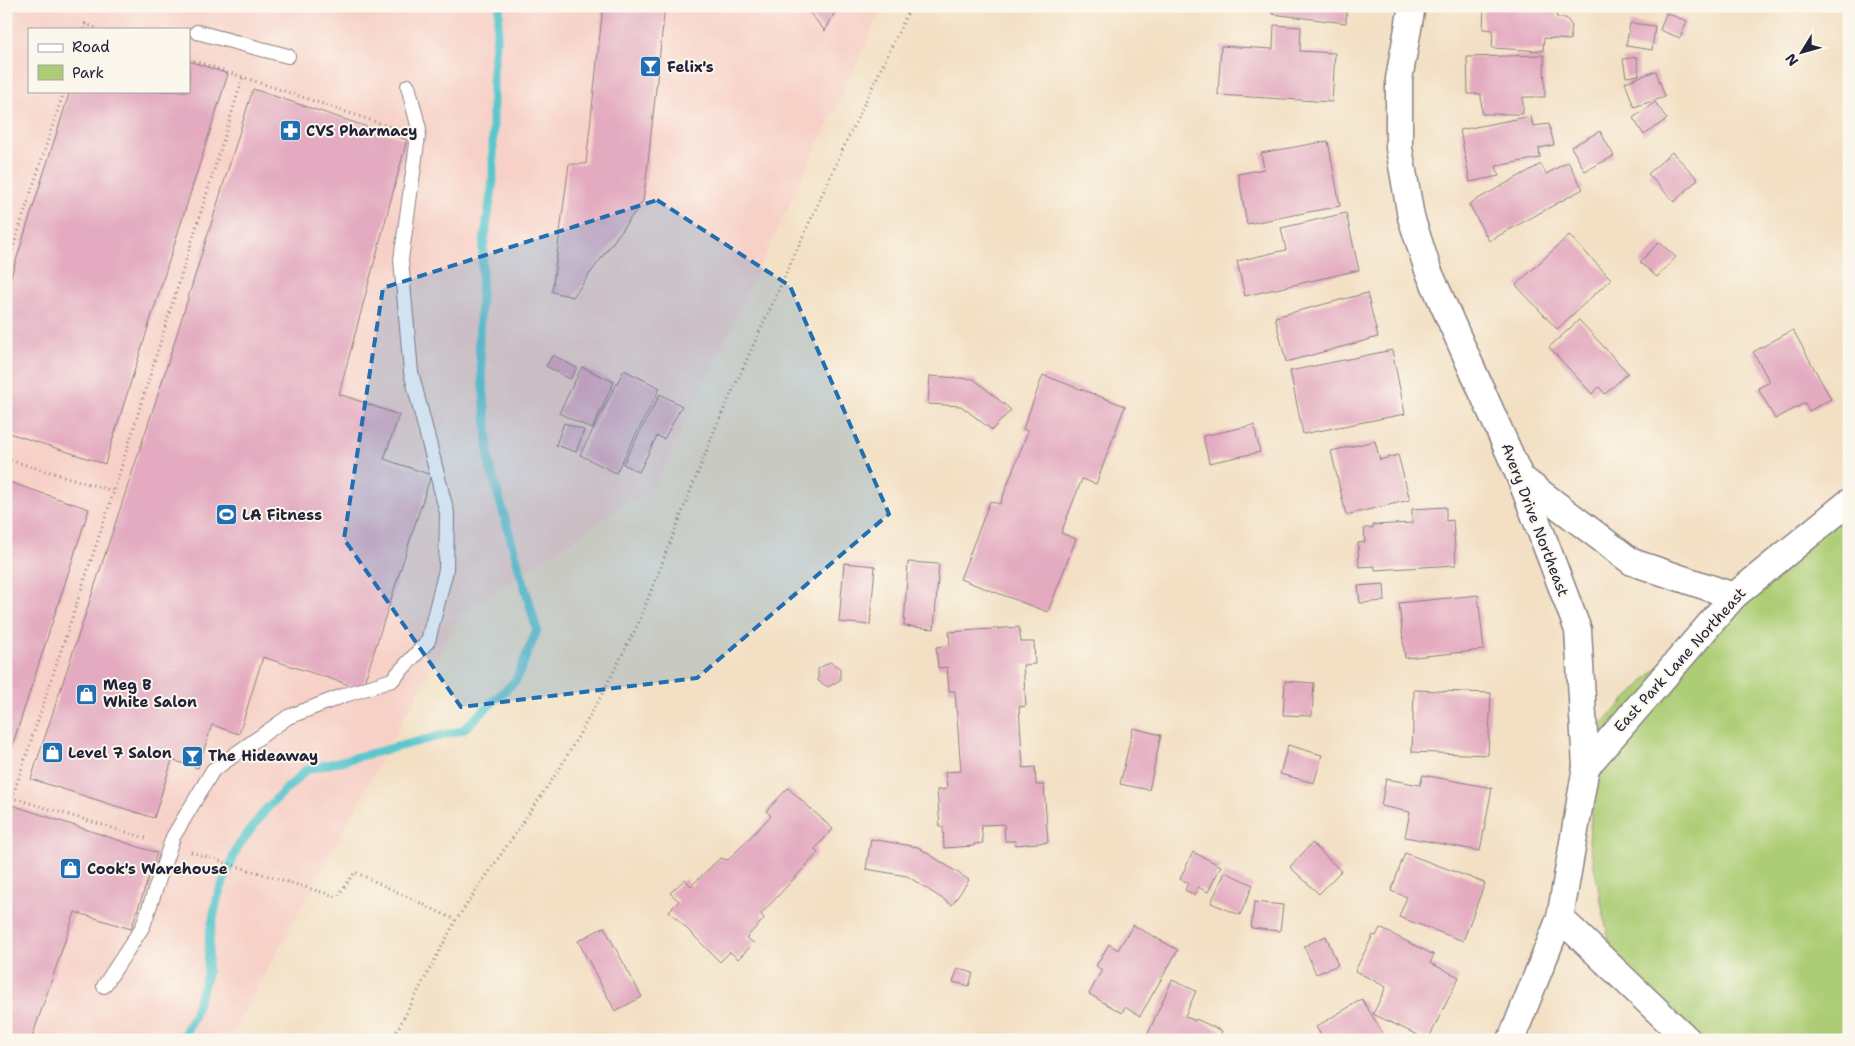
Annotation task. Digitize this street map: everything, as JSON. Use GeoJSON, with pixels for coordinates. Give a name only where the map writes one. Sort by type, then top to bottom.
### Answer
{"type":"FeatureCollection","features":[{"type":"Feature","properties":{"kind":"street","name":"Avery Drive Northeast"},"geometry":{"type":"LineString","coordinates":[[1412,6],[1399,79],[1399,148],[1411,217],[1428,270],[1520,478],[1578,630],[1586,767],[1560,918],[1511,1040]]}},
{"type":"Feature","properties":{"kind":"street"},"geometry":{"type":"LineString","coordinates":[[1520,478],[1632,562],[1734,596]]}},
{"type":"Feature","properties":{"kind":"street","name":"East Park Lane Northeast"},"geometry":{"type":"LineString","coordinates":[[1586,767],[1734,596],[1849,502]]}},
{"type":"Feature","properties":{"kind":"street"},"geometry":{"type":"LineString","coordinates":[[1560,918],[1688,1040]]}},
{"type":"Feature","properties":{"kind":"lane"},"geometry":{"type":"LineString","coordinates":[[197,32],[288,56]]}},
{"type":"Feature","properties":{"kind":"lane"},"geometry":{"type":"LineString","coordinates":[[104,986],[142,926],[173,837],[213,770],[288,717],[345,695],[392,680],[428,641],[446,570],[447,513],[424,427],[410,363],[401,260],[419,129],[408,86]]}},
{"type":"Feature","properties":{"kind":"path"},"geometry":{"type":"LineString","coordinates":[[392,1040],[456,920],[560,768],[600,700],[629,641],[665,558],[715,429],[848,138],[911,6]]}},
{"type":"Feature","properties":{"kind":"path"},"geometry":{"type":"LineString","coordinates":[[84,28],[85,24],[96,28]]}},
{"type":"Feature","properties":{"kind":"path"},"geometry":{"type":"LineString","coordinates":[[190,59],[394,128]]}},
{"type":"Feature","properties":{"kind":"path"},"geometry":{"type":"LineString","coordinates":[[12,798],[114,491],[242,77]]}},
{"type":"Feature","properties":{"kind":"path"},"geometry":{"type":"LineString","coordinates":[[6,268],[64,92]]}},
{"type":"Feature","properties":{"kind":"path"},"geometry":{"type":"LineString","coordinates":[[6,459],[114,491]]}},
{"type":"Feature","properties":{"kind":"path"},"geometry":{"type":"LineString","coordinates":[[6,796],[337,897],[355,872],[456,920]]}},
{"type":"Feature","properties":{"kind":"highlighted area"},"geometry":{"type":"Polygon","coordinates":[[[657,200],[790,286],[889,514],[697,678],[461,707],[344,539],[383,288],[657,200]]]}},
{"type":"Feature","properties":{"kind":"shaded area"},"geometry":{"type":"Polygon","coordinates":[[[6,6],[882,6],[856,65],[656,484],[461,614],[229,1040],[6,1040],[6,6]]]}},
{"type":"Feature","properties":{"kind":"green space"},"geometry":{"type":"Polygon","coordinates":[[[1849,515],[1849,1040],[1683,1040],[1613,961],[1589,841],[1599,726],[1778,548],[1849,515]]]}},
{"type":"Feature","properties":{"kind":"building"},"geometry":{"type":"Polygon","coordinates":[[[603,6],[665,6],[643,201],[573,297],[552,292],[569,164],[586,164],[603,6]]]}},
{"type":"Feature","properties":{"kind":"building"},"geometry":{"type":"Polygon","coordinates":[[[804,6],[838,6],[825,31],[804,6]]]}},
{"type":"Feature","properties":{"kind":"building"},"geometry":{"type":"Polygon","coordinates":[[[1273,6],[1347,6],[1346,23],[1272,14],[1273,6]]]}},
{"type":"Feature","properties":{"kind":"building"},"geometry":{"type":"Polygon","coordinates":[[[1484,6],[1555,6],[1557,18],[1566,18],[1572,26],[1570,40],[1544,38],[1543,51],[1492,48],[1493,30],[1483,29],[1484,6]]]}},
{"type":"Feature","properties":{"kind":"building"},"geometry":{"type":"Polygon","coordinates":[[[1666,13],[1687,21],[1680,38],[1660,30],[1666,13]]]}},
{"type":"Feature","properties":{"kind":"building"},"geometry":{"type":"Polygon","coordinates":[[[1630,23],[1655,26],[1652,50],[1626,46],[1630,23]]]}},
{"type":"Feature","properties":{"kind":"building"},"geometry":{"type":"Polygon","coordinates":[[[1274,25],[1301,27],[1300,51],[1335,53],[1332,102],[1218,95],[1221,46],[1273,49],[1274,25]]]}},
{"type":"Feature","properties":{"kind":"building"},"geometry":{"type":"Polygon","coordinates":[[[1544,55],[1545,97],[1523,97],[1523,114],[1482,114],[1481,94],[1468,94],[1467,57],[1544,55]]]}},
{"type":"Feature","properties":{"kind":"building"},"geometry":{"type":"Polygon","coordinates":[[[1637,57],[1639,75],[1626,77],[1623,59],[1637,57]]]}},
{"type":"Feature","properties":{"kind":"building"},"geometry":{"type":"Polygon","coordinates":[[[190,61],[228,74],[105,464],[6,432],[6,292],[70,92],[190,92],[190,61]]]}},
{"type":"Feature","properties":{"kind":"building"},"geometry":{"type":"Polygon","coordinates":[[[1656,71],[1665,97],[1634,107],[1625,82],[1656,71]]]}},
{"type":"Feature","properties":{"kind":"building"},"geometry":{"type":"Polygon","coordinates":[[[253,89],[407,140],[339,394],[399,415],[384,459],[431,475],[362,689],[263,657],[239,734],[212,725],[198,768],[172,760],[154,818],[31,779],[161,385],[253,89]]]}},
{"type":"Feature","properties":{"kind":"building"},"geometry":{"type":"Polygon","coordinates":[[[1655,102],[1667,119],[1644,135],[1633,118],[1655,102]]]}},
{"type":"Feature","properties":{"kind":"building"},"geometry":{"type":"Polygon","coordinates":[[[1531,116],[1533,126],[1549,124],[1554,145],[1539,148],[1540,158],[1496,166],[1499,176],[1470,182],[1460,130],[1531,116]]]}},
{"type":"Feature","properties":{"kind":"building"},"geometry":{"type":"Polygon","coordinates":[[[1600,131],[1614,156],[1585,171],[1571,147],[1600,131]]]}},
{"type":"Feature","properties":{"kind":"building"},"geometry":{"type":"Polygon","coordinates":[[[1328,141],[1340,206],[1247,224],[1238,174],[1264,169],[1261,153],[1328,141]]]}},
{"type":"Feature","properties":{"kind":"building"},"geometry":{"type":"Polygon","coordinates":[[[1672,152],[1698,179],[1674,202],[1648,174],[1672,152]]]}},
{"type":"Feature","properties":{"kind":"building"},"geometry":{"type":"Polygon","coordinates":[[[1568,162],[1583,189],[1489,241],[1469,204],[1541,164],[1546,174],[1568,162]]]}},
{"type":"Feature","properties":{"kind":"building"},"geometry":{"type":"Polygon","coordinates":[[[1346,213],[1359,270],[1245,296],[1237,261],[1286,250],[1281,228],[1346,213]]]}},
{"type":"Feature","properties":{"kind":"building"},"geometry":{"type":"Polygon","coordinates":[[[1569,235],[1611,279],[1557,329],[1516,285],[1569,235]]]}},
{"type":"Feature","properties":{"kind":"building"},"geometry":{"type":"Polygon","coordinates":[[[1659,242],[1676,257],[1657,277],[1640,262],[1659,242]]]}},
{"type":"Feature","properties":{"kind":"building"},"geometry":{"type":"Polygon","coordinates":[[[1367,293],[1378,337],[1286,362],[1275,317],[1367,293]]]}},
{"type":"Feature","properties":{"kind":"building"},"geometry":{"type":"Polygon","coordinates":[[[1579,320],[1628,373],[1605,394],[1599,387],[1592,394],[1549,347],[1579,320]]]}},
{"type":"Feature","properties":{"kind":"building"},"geometry":{"type":"Polygon","coordinates":[[[1793,330],[1831,399],[1809,411],[1805,403],[1775,419],[1758,388],[1770,382],[1753,352],[1793,330]]]}},
{"type":"Feature","properties":{"kind":"building"},"geometry":{"type":"Polygon","coordinates":[[[1392,350],[1405,414],[1303,434],[1290,371],[1392,350]]]}},
{"type":"Feature","properties":{"kind":"building"},"geometry":{"type":"Polygon","coordinates":[[[553,355],[577,368],[570,379],[546,366],[553,355]]]}},
{"type":"Feature","properties":{"kind":"building"},"geometry":{"type":"Polygon","coordinates":[[[582,367],[614,382],[592,429],[559,413],[582,367]]]}},
{"type":"Feature","properties":{"kind":"building"},"geometry":{"type":"Polygon","coordinates":[[[624,370],[660,388],[616,473],[580,455],[624,370]]]}},
{"type":"Feature","properties":{"kind":"building"},"geometry":{"type":"Polygon","coordinates":[[[1043,375],[1125,406],[1096,484],[1082,479],[1061,533],[1076,539],[1048,612],[960,579],[990,501],[1000,504],[1028,431],[1023,429],[1043,375]]]}},
{"type":"Feature","properties":{"kind":"building"},"geometry":{"type":"Polygon","coordinates":[[[930,376],[974,379],[1011,410],[992,430],[961,406],[928,404],[930,376]]]}},
{"type":"Feature","properties":{"kind":"building"},"geometry":{"type":"Polygon","coordinates":[[[660,394],[682,406],[664,439],[657,436],[639,472],[623,464],[660,394]]]}},
{"type":"Feature","properties":{"kind":"building"},"geometry":{"type":"Polygon","coordinates":[[[564,423],[584,430],[576,452],[556,445],[564,423]]]}},
{"type":"Feature","properties":{"kind":"building"},"geometry":{"type":"Polygon","coordinates":[[[1254,425],[1260,452],[1209,463],[1203,436],[1254,425]]]}},
{"type":"Feature","properties":{"kind":"building"},"geometry":{"type":"Polygon","coordinates":[[[1375,441],[1380,460],[1398,455],[1410,500],[1346,515],[1331,451],[1375,441]]]}},
{"type":"Feature","properties":{"kind":"building"},"geometry":{"type":"Polygon","coordinates":[[[6,481],[89,509],[7,762],[6,762],[6,481]]]}},
{"type":"Feature","properties":{"kind":"building"},"geometry":{"type":"Polygon","coordinates":[[[1446,507],[1446,521],[1453,520],[1456,565],[1375,570],[1375,566],[1359,567],[1358,543],[1365,542],[1364,528],[1373,528],[1373,525],[1412,523],[1412,509],[1446,507]]]}},
{"type":"Feature","properties":{"kind":"building"},"geometry":{"type":"Polygon","coordinates":[[[908,562],[939,564],[934,629],[904,626],[908,562]]]}},
{"type":"Feature","properties":{"kind":"building"},"geometry":{"type":"Polygon","coordinates":[[[844,563],[875,566],[870,625],[839,622],[844,563]]]}},
{"type":"Feature","properties":{"kind":"building"},"geometry":{"type":"Polygon","coordinates":[[[1384,584],[1385,601],[1360,603],[1358,586],[1384,584]]]}},
{"type":"Feature","properties":{"kind":"building"},"geometry":{"type":"Polygon","coordinates":[[[1478,595],[1484,650],[1405,658],[1399,603],[1478,595]]]}},
{"type":"Feature","properties":{"kind":"building"},"geometry":{"type":"Polygon","coordinates":[[[1019,627],[1021,642],[1034,642],[1035,664],[1023,665],[1026,706],[1019,707],[1023,768],[1035,767],[1036,785],[1044,785],[1048,842],[1016,845],[1015,841],[1005,841],[1004,824],[981,825],[983,843],[974,844],[974,846],[944,848],[943,827],[940,827],[937,790],[947,789],[945,772],[961,771],[955,691],[949,691],[947,667],[938,668],[936,647],[950,645],[949,632],[1019,627]]]}},
{"type":"Feature","properties":{"kind":"building"},"geometry":{"type":"Polygon","coordinates":[[[830,662],[840,668],[840,680],[828,687],[818,681],[818,669],[830,662]]]}},
{"type":"Feature","properties":{"kind":"building"},"geometry":{"type":"Polygon","coordinates":[[[1285,681],[1314,683],[1312,716],[1283,715],[1285,681]]]}},
{"type":"Feature","properties":{"kind":"building"},"geometry":{"type":"Polygon","coordinates":[[[1414,690],[1491,693],[1488,755],[1412,752],[1414,690]]]}},
{"type":"Feature","properties":{"kind":"building"},"geometry":{"type":"Polygon","coordinates":[[[1133,728],[1161,735],[1149,790],[1120,784],[1133,728]]]}},
{"type":"Feature","properties":{"kind":"building"},"geometry":{"type":"Polygon","coordinates":[[[1288,745],[1322,755],[1314,783],[1280,774],[1288,745]]]}},
{"type":"Feature","properties":{"kind":"building"},"geometry":{"type":"Polygon","coordinates":[[[1423,775],[1492,788],[1480,851],[1405,837],[1410,812],[1381,806],[1386,779],[1420,785],[1423,775]]]}},
{"type":"Feature","properties":{"kind":"building"},"geometry":{"type":"Polygon","coordinates":[[[788,788],[833,829],[815,849],[818,853],[761,914],[764,919],[746,938],[754,943],[738,959],[730,952],[720,962],[669,911],[679,901],[670,893],[685,879],[691,886],[720,858],[728,860],[771,816],[766,811],[788,788]]]}},
{"type":"Feature","properties":{"kind":"building"},"geometry":{"type":"Polygon","coordinates":[[[6,803],[157,853],[131,929],[75,912],[31,1040],[6,1040],[6,803]]]}},
{"type":"Feature","properties":{"kind":"building"},"geometry":{"type":"Polygon","coordinates":[[[871,839],[918,847],[969,880],[952,905],[907,876],[866,869],[871,839]]]}},
{"type":"Feature","properties":{"kind":"building"},"geometry":{"type":"Polygon","coordinates":[[[1312,843],[1341,871],[1319,894],[1290,867],[1312,843]]]}},
{"type":"Feature","properties":{"kind":"building"},"geometry":{"type":"Polygon","coordinates":[[[1193,852],[1221,866],[1208,892],[1198,887],[1194,895],[1185,890],[1188,883],[1180,879],[1193,852]]]}},
{"type":"Feature","properties":{"kind":"building"},"geometry":{"type":"Polygon","coordinates":[[[1405,853],[1485,883],[1463,941],[1399,917],[1407,897],[1391,891],[1405,853]]]}},
{"type":"Feature","properties":{"kind":"building"},"geometry":{"type":"Polygon","coordinates":[[[1225,872],[1253,885],[1240,915],[1211,903],[1225,872]]]}},
{"type":"Feature","properties":{"kind":"building"},"geometry":{"type":"Polygon","coordinates":[[[1254,902],[1283,905],[1280,931],[1251,928],[1254,902]]]}},
{"type":"Feature","properties":{"kind":"building"},"geometry":{"type":"Polygon","coordinates":[[[1133,925],[1178,950],[1140,1016],[1125,1007],[1122,1013],[1089,994],[1102,970],[1096,966],[1109,944],[1118,950],[1133,925]]]}},
{"type":"Feature","properties":{"kind":"building"},"geometry":{"type":"Polygon","coordinates":[[[604,927],[642,997],[615,1011],[578,941],[604,927]]]}},
{"type":"Feature","properties":{"kind":"building"},"geometry":{"type":"Polygon","coordinates":[[[1380,928],[1434,955],[1430,963],[1459,977],[1428,1040],[1373,1014],[1386,987],[1355,971],[1373,935],[1376,936],[1380,928]]]}},
{"type":"Feature","properties":{"kind":"building"},"geometry":{"type":"Polygon","coordinates":[[[1326,936],[1338,965],[1316,974],[1304,946],[1326,936]]]}},
{"type":"Feature","properties":{"kind":"building"},"geometry":{"type":"Polygon","coordinates":[[[958,968],[973,973],[969,986],[953,982],[958,968]]]}},
{"type":"Feature","properties":{"kind":"building"},"geometry":{"type":"Polygon","coordinates":[[[1172,980],[1196,991],[1185,1016],[1222,1031],[1218,1040],[1145,1040],[1172,980]]]}},
{"type":"Feature","properties":{"kind":"building"},"geometry":{"type":"Polygon","coordinates":[[[1362,999],[1387,1040],[1324,1040],[1316,1027],[1362,999]]]}},
{"type":"Feature","properties":{"kind":"waterway"},"geometry":{"type":"LineString","coordinates":[[181,1040],[193,1018],[207,975],[210,933],[218,895],[237,848],[266,809],[306,770],[463,730],[516,680],[537,630],[489,463],[479,344],[483,249],[493,181],[493,72],[500,6]]}},
{"type":"Feature","properties":{"kind":"place","name":"Felix's"},"geometry":{"type":"Point","coordinates":[651,67]}},
{"type":"Feature","properties":{"kind":"place","name":"CVS Pharmacy"},"geometry":{"type":"Point","coordinates":[290,131]}},
{"type":"Feature","properties":{"kind":"place","name":"LA Fitness"},"geometry":{"type":"Point","coordinates":[226,515]}},
{"type":"Feature","properties":{"kind":"place","name":"Meg B White Salon"},"geometry":{"type":"Point","coordinates":[87,694]}},
{"type":"Feature","properties":{"kind":"place","name":"Level 7 Salon"},"geometry":{"type":"Point","coordinates":[52,753]}},
{"type":"Feature","properties":{"kind":"place","name":"The Hideaway"},"geometry":{"type":"Point","coordinates":[192,756]}},
{"type":"Feature","properties":{"kind":"place","name":"Cook's Warehouse"},"geometry":{"type":"Point","coordinates":[71,869]}}]}
